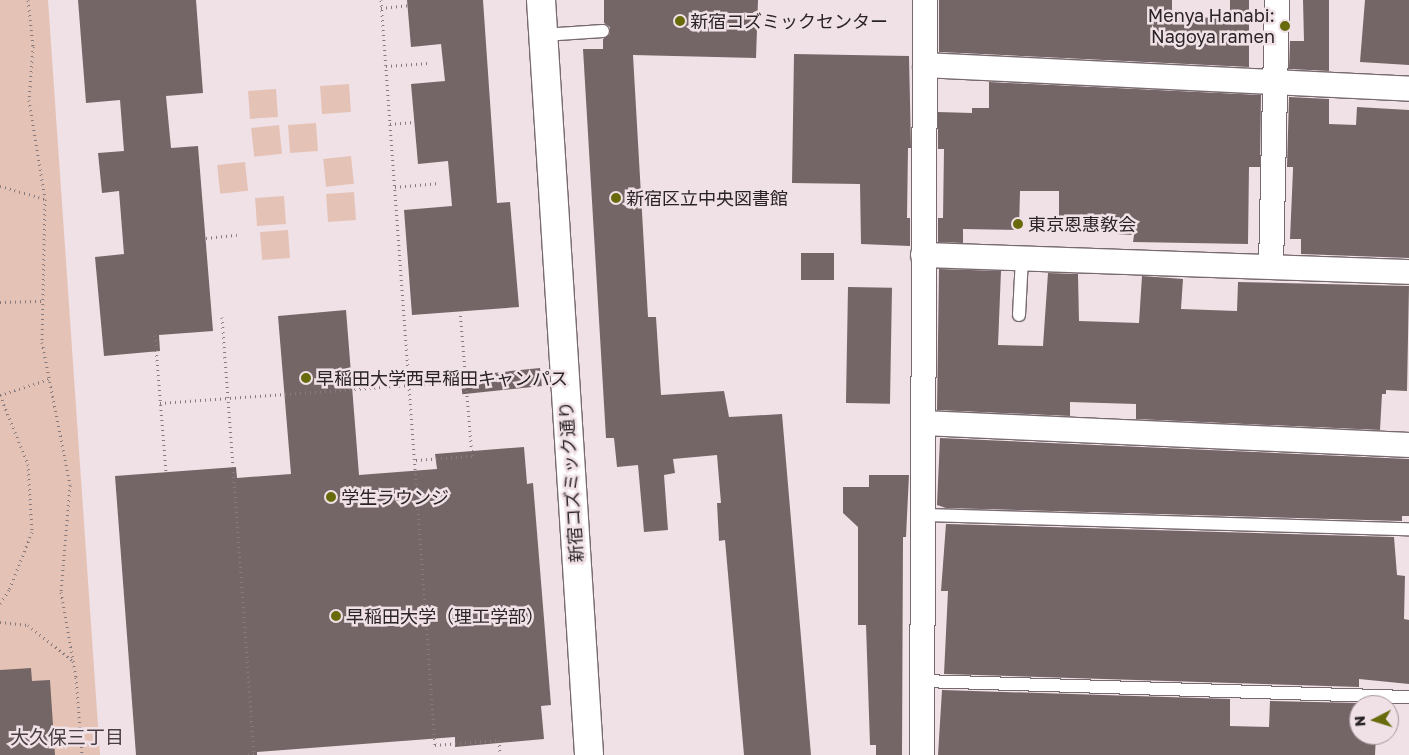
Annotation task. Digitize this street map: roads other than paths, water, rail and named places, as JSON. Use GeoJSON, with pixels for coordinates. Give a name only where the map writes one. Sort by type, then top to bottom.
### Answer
{"type":"FeatureCollection","features":[{"type":"Feature","properties":{"kind":"street","name":"新宿コズミック通り"},"geometry":{"type":"LineString","coordinates":[[541,0],[589,755]]}},
{"type":"Feature","properties":{"kind":"street"},"geometry":{"type":"LineString","coordinates":[[922,755],[924,680],[925,0]]}},
{"type":"Feature","properties":{"kind":"street"},"geometry":{"type":"LineString","coordinates":[[1271,267],[1277,0]]}},
{"type":"Feature","properties":{"kind":"street"},"geometry":{"type":"LineString","coordinates":[[925,66],[1274,81],[1409,89]]}},
{"type":"Feature","properties":{"kind":"street"},"geometry":{"type":"LineString","coordinates":[[924,254],[1409,272]]}},
{"type":"Feature","properties":{"kind":"street"},"geometry":{"type":"LineString","coordinates":[[924,424],[1409,445]]}},
{"type":"Feature","properties":{"kind":"lane"},"geometry":{"type":"LineString","coordinates":[[543,35],[604,31]]}},
{"type":"Feature","properties":{"kind":"lane"},"geometry":{"type":"LineString","coordinates":[[1019,315],[1022,258]]}},
{"type":"Feature","properties":{"kind":"lane"},"geometry":{"type":"LineString","coordinates":[[924,515],[1409,529]]}},
{"type":"Feature","properties":{"kind":"lane"},"geometry":{"type":"LineString","coordinates":[[924,680],[1409,697]]}},
{"type":"Feature","properties":{"kind":"place","name":"新宿コズミックセンター"},"geometry":{"type":"Point","coordinates":[680,21]}},
{"type":"Feature","properties":{"kind":"place","name":"Menya Hanabi: Nagoya ramen"},"geometry":{"type":"Point","coordinates":[1285,26]}},
{"type":"Feature","properties":{"kind":"place","name":"新宿区立中央図書館"},"geometry":{"type":"Point","coordinates":[616,198]}},
{"type":"Feature","properties":{"kind":"place","name":"東京恩惠敎会"},"geometry":{"type":"Point","coordinates":[1018,224]}},
{"type":"Feature","properties":{"kind":"place","name":"早稲田大学西早稲田キャンパス"},"geometry":{"type":"Point","coordinates":[306,378]}},
{"type":"Feature","properties":{"kind":"place","name":"学生ラウンジ"},"geometry":{"type":"Point","coordinates":[331,497]}},
{"type":"Feature","properties":{"kind":"place","name":"早稲田大学（理工学部）"},"geometry":{"type":"Point","coordinates":[336,616]}},
{"type":"Feature","properties":{"kind":"district","name":"大久保三丁目"},"geometry":{"type":"Point","coordinates":[67,737]}}]}
